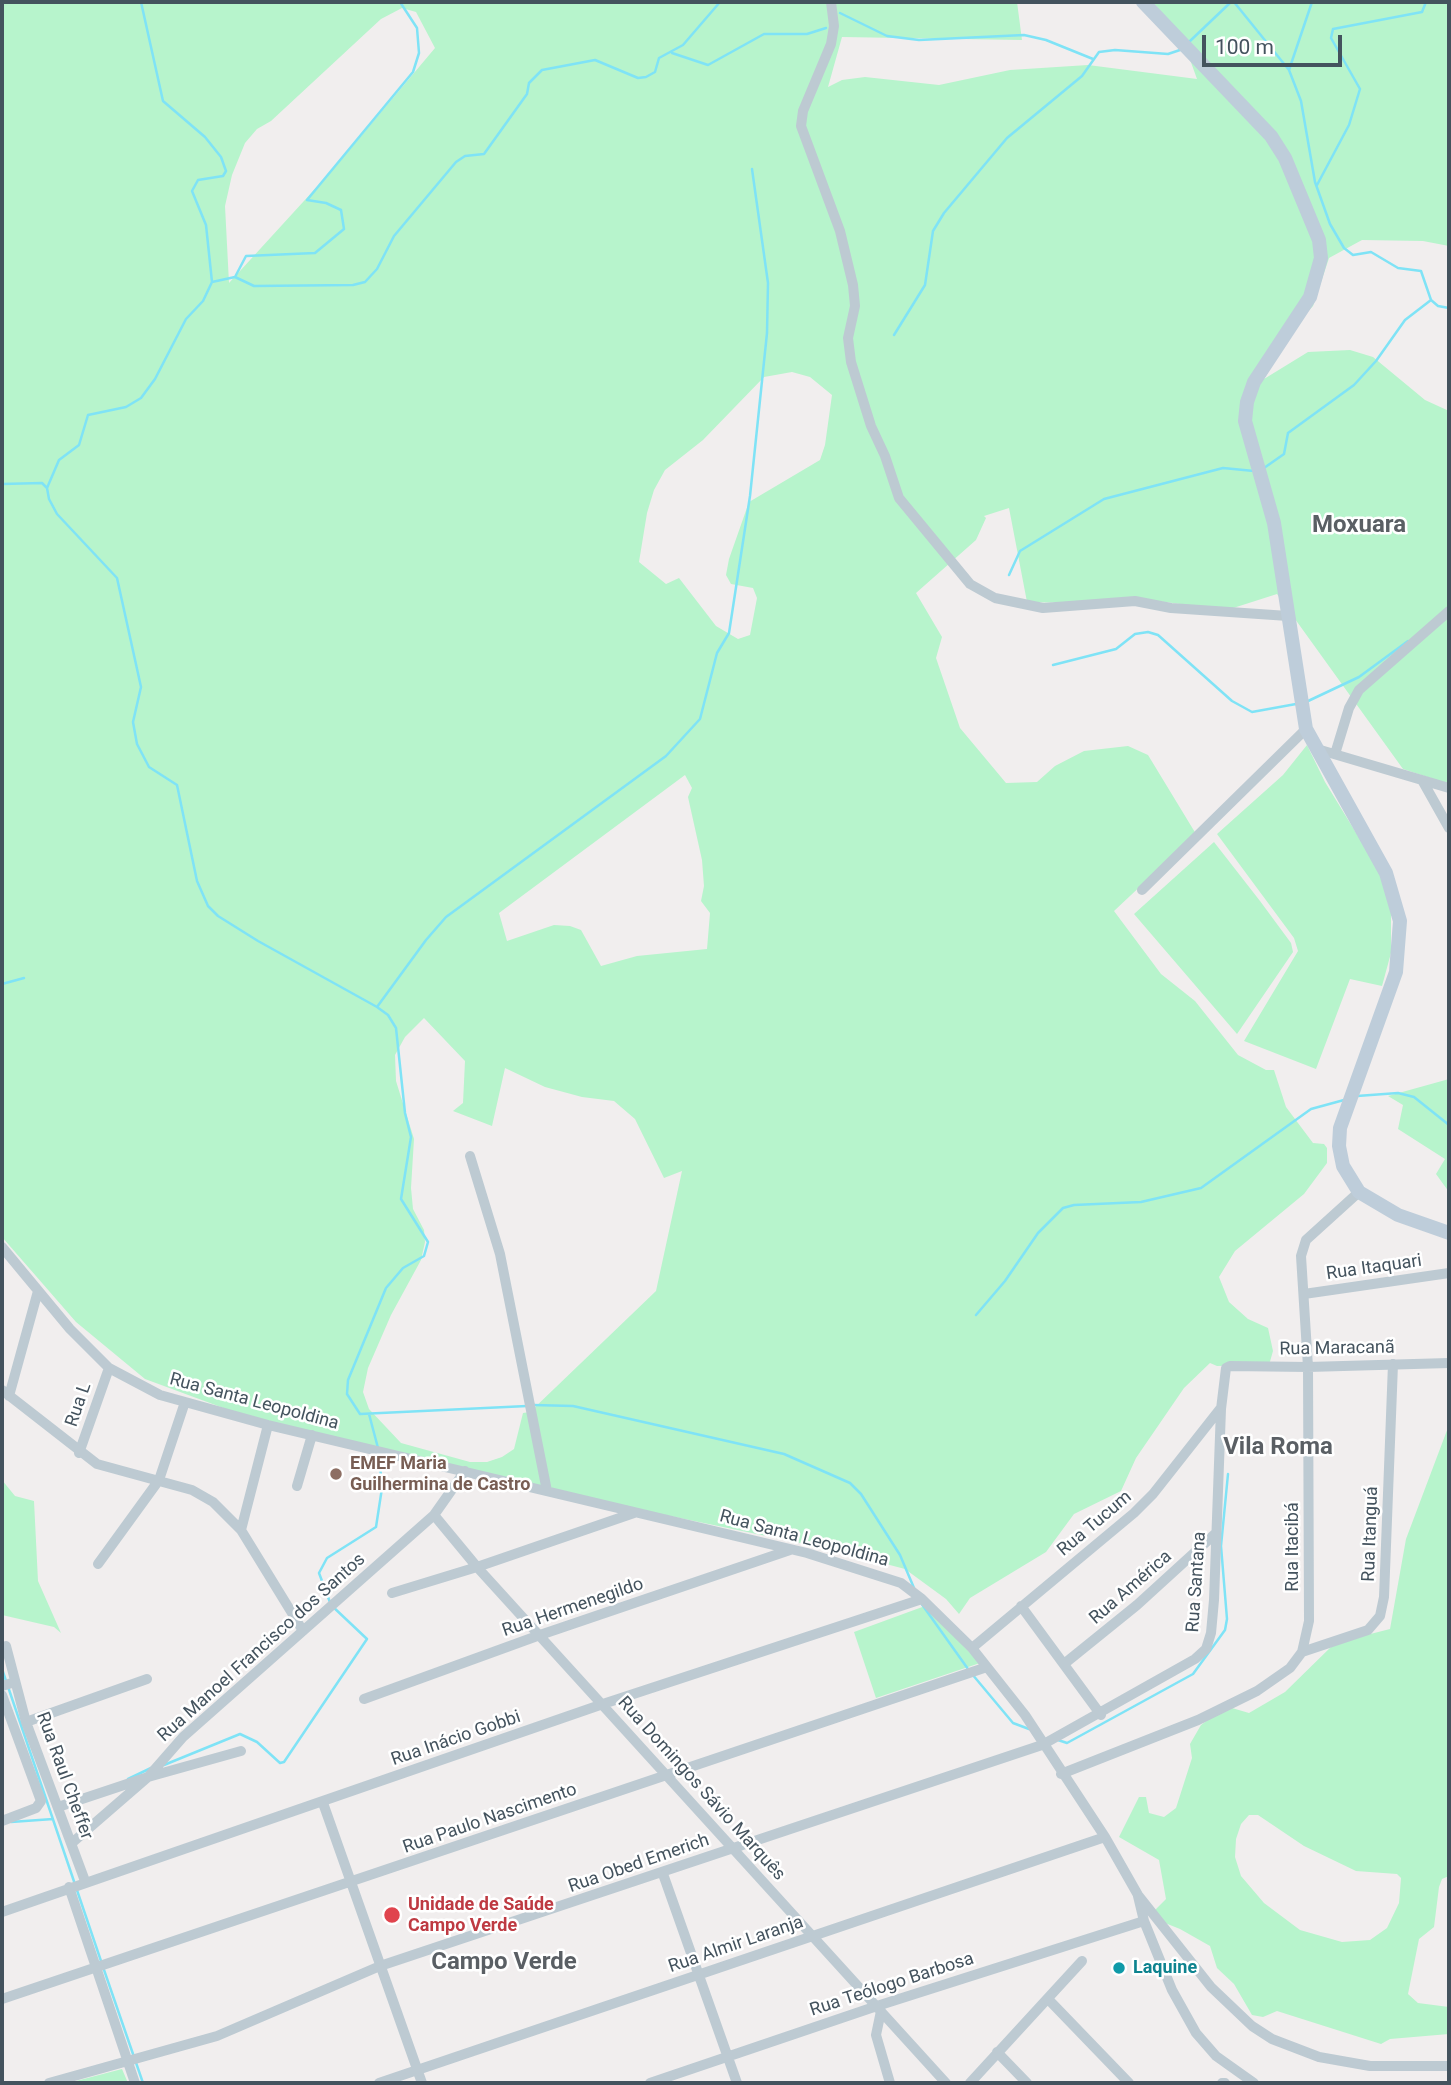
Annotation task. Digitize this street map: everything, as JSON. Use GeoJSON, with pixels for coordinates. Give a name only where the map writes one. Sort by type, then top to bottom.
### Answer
{"type":"FeatureCollection","features":[{"type":"Feature","properties":{"kind":"street"},"geometry":{"type":"LineString","coordinates":[[831,2],[834,26],[831,44],[803,111],[801,126],[840,231],[853,285],[855,306],[848,338],[851,362],[875,438],[903,504],[970,584],[995,598],[1043,608],[1135,601],[1171,608],[1288,616]]}},
{"type":"Feature","properties":{"kind":"street"},"geometry":{"type":"LineString","coordinates":[[1143,2],[1271,136],[1285,158],[1319,240],[1321,258],[1310,297],[1266,361],[1247,402],[1245,421],[1274,523],[1306,729],[1386,873],[1400,921],[1399,949],[1390,992],[1340,1128],[1339,1146],[1343,1166],[1359,1192],[1398,1215],[1449,1233]]}},
{"type":"Feature","properties":{"kind":"street"},"geometry":{"type":"LineString","coordinates":[[1335,754],[1353,698],[1449,611]]}},
{"type":"Feature","properties":{"kind":"street"},"geometry":{"type":"LineString","coordinates":[[1142,890],[1306,729]]}},
{"type":"Feature","properties":{"kind":"street"},"geometry":{"type":"LineString","coordinates":[[1317,749],[1449,788]]}},
{"type":"Feature","properties":{"kind":"street"},"geometry":{"type":"LineString","coordinates":[[1422,780],[1449,828]]}},
{"type":"Feature","properties":{"kind":"street"},"geometry":{"type":"LineString","coordinates":[[470,1157],[500,1254],[547,1491]]}},
{"type":"Feature","properties":{"kind":"street","name":"Rua Itacibá"},"geometry":{"type":"LineString","coordinates":[[1302,1652],[1309,1621],[1308,1367],[1302,1247],[1359,1192]]}},
{"type":"Feature","properties":{"kind":"street","name":"Rua Santa Leopoldina"},"geometry":{"type":"LineString","coordinates":[[2,1247],[38,1291],[109,1368],[135,1384],[185,1402],[268,1425],[792,1549],[890,1579],[922,1599],[972,1647],[1025,1715],[1061,1774],[1105,1837],[1138,1895],[1211,1987],[1252,2026],[1272,2039],[1319,2057],[1370,2066],[1449,2066]]}},
{"type":"Feature","properties":{"kind":"street","name":"Rua Itaquari"},"geometry":{"type":"LineString","coordinates":[[1304,1294],[1449,1273]]}},
{"type":"Feature","properties":{"kind":"street"},"geometry":{"type":"LineString","coordinates":[[38,1291],[5,1393],[79,1453],[97,1464],[159,1480],[205,1496],[241,1530],[303,1631]]}},
{"type":"Feature","properties":{"kind":"street","name":"Rua Maracanã"},"geometry":{"type":"LineString","coordinates":[[1226,1368],[1449,1363]]}},
{"type":"Feature","properties":{"kind":"street","name":"Rua Itanguá"},"geometry":{"type":"LineString","coordinates":[[1302,1652],[1368,1630],[1380,1616],[1384,1597],[1393,1364]]}},
{"type":"Feature","properties":{"kind":"street","name":"Rua L"},"geometry":{"type":"LineString","coordinates":[[79,1453],[109,1368]]}},
{"type":"Feature","properties":{"kind":"street","name":"Rua Santana"},"geometry":{"type":"LineString","coordinates":[[1042,1745],[1101,1715],[1195,1660],[1206,1649],[1211,1633],[1221,1409],[1226,1368]]}},
{"type":"Feature","properties":{"kind":"street"},"geometry":{"type":"LineString","coordinates":[[98,1564],[159,1480],[185,1402]]}},
{"type":"Feature","properties":{"kind":"street","name":"Rua Tucum"},"geometry":{"type":"LineString","coordinates":[[972,1647],[1134,1513],[1153,1494],[1221,1409]]}},
{"type":"Feature","properties":{"kind":"street"},"geometry":{"type":"LineString","coordinates":[[241,1530],[268,1425]]}},
{"type":"Feature","properties":{"kind":"street"},"geometry":{"type":"LineString","coordinates":[[297,1486],[312,1435]]}},
{"type":"Feature","properties":{"kind":"street","name":"Rua Manoel Francisco dos Santos"},"geometry":{"type":"LineString","coordinates":[[73,1842],[434,1515],[464,1471]]}},
{"type":"Feature","properties":{"kind":"street"},"geometry":{"type":"LineString","coordinates":[[392,1593],[634,1513]]}},
{"type":"Feature","properties":{"kind":"street","name":"Rua Domingos Sávio Marquês"},"geometry":{"type":"LineString","coordinates":[[434,1515],[477,1567],[946,2083]]}},
{"type":"Feature","properties":{"kind":"street","name":"Rua América"},"geometry":{"type":"LineString","coordinates":[[1064,1664],[1138,1605],[1216,1533]]}},
{"type":"Feature","properties":{"kind":"street","name":"Rua Hermenegildo"},"geometry":{"type":"LineString","coordinates":[[364,1699],[540,1635],[792,1549]]}},
{"type":"Feature","properties":{"kind":"street","name":"Rua Inácio Gobbi"},"geometry":{"type":"LineString","coordinates":[[2,1912],[85,1881],[323,1803],[603,1704],[922,1599]]}},
{"type":"Feature","properties":{"kind":"street"},"geometry":{"type":"LineString","coordinates":[[1021,1606],[1101,1715]]}},
{"type":"Feature","properties":{"kind":"street"},"geometry":{"type":"LineString","coordinates":[[2,1821],[36,1808],[41,1801],[6,1687],[6,1646]]}},
{"type":"Feature","properties":{"kind":"street"},"geometry":{"type":"LineString","coordinates":[[1061,1774],[1198,1720],[1257,1691],[1290,1668],[1302,1652]]}},
{"type":"Feature","properties":{"kind":"street","name":"Rua Paulo Nascimento"},"geometry":{"type":"LineString","coordinates":[[2,1999],[988,1668]]}},
{"type":"Feature","properties":{"kind":"street"},"geometry":{"type":"LineString","coordinates":[[26,1722],[147,1679]]}},
{"type":"Feature","properties":{"kind":"street","name":"Rua Raul Cheffer"},"geometry":{"type":"LineString","coordinates":[[6,1687],[26,1722],[73,1842],[85,1881]]}},
{"type":"Feature","properties":{"kind":"street","name":"Rua Obed Emerich"},"geometry":{"type":"LineString","coordinates":[[49,2083],[198,2043],[235,2030],[380,1966],[663,1874],[1042,1745]]}},
{"type":"Feature","properties":{"kind":"street"},"geometry":{"type":"LineString","coordinates":[[57,1802],[150,1774],[241,1751]]}},
{"type":"Feature","properties":{"kind":"street"},"geometry":{"type":"LineString","coordinates":[[323,1803],[422,2083]]}},
{"type":"Feature","properties":{"kind":"street"},"geometry":{"type":"LineString","coordinates":[[2,1813],[14,1817]]}},
{"type":"Feature","properties":{"kind":"street","name":"Rua Almir Laranja"},"geometry":{"type":"LineString","coordinates":[[379,2083],[1105,1837]]}},
{"type":"Feature","properties":{"kind":"street"},"geometry":{"type":"LineString","coordinates":[[663,1874],[701,1974],[737,2083]]}},
{"type":"Feature","properties":{"kind":"street"},"geometry":{"type":"LineString","coordinates":[[69,1887],[135,2083]]}},
{"type":"Feature","properties":{"kind":"street"},"geometry":{"type":"LineString","coordinates":[[1138,1895],[1144,1921],[1172,1990],[1196,2033],[1237,2079],[1254,2083]]}},
{"type":"Feature","properties":{"kind":"street","name":"Rua Teólogo Barbosa"},"geometry":{"type":"LineString","coordinates":[[650,2083],[1144,1921]]}},
{"type":"Feature","properties":{"kind":"street"},"geometry":{"type":"LineString","coordinates":[[970,2083],[1082,1961]]}},
{"type":"Feature","properties":{"kind":"street"},"geometry":{"type":"LineString","coordinates":[[1048,1999],[1129,2083]]}},
{"type":"Feature","properties":{"kind":"street"},"geometry":{"type":"LineString","coordinates":[[879,2008],[876,2035],[890,2083]]}},
{"type":"Feature","properties":{"kind":"street"},"geometry":{"type":"LineString","coordinates":[[997,2052],[1027,2083]]}},
{"type":"Feature","properties":{"kind":"green space"},"geometry":{"type":"Polygon","coordinates":[[[2,2],[1017,2],[1022,40],[842,37],[828,87],[842,80],[865,77],[939,85],[1010,70],[1088,65],[1197,79],[1184,43],[1153,2],[1449,2],[1449,246],[1423,241],[1362,240],[1329,258],[1313,306],[1299,321],[1264,379],[1308,352],[1350,350],[1373,357],[1425,400],[1449,411],[1449,784],[1403,769],[1277,594],[1227,610],[1134,598],[1070,603],[1027,602],[1009,508],[984,516],[986,518],[976,540],[916,593],[942,637],[936,658],[960,728],[1006,783],[1037,782],[1055,766],[1084,751],[1128,746],[1148,755],[1196,834],[1114,911],[1161,974],[1195,1001],[1238,1055],[1266,1070],[1274,1070],[1286,1107],[1313,1143],[1324,1144],[1327,1148],[1327,1163],[1304,1194],[1235,1251],[1219,1277],[1229,1302],[1248,1319],[1268,1328],[1273,1351],[1269,1365],[1217,1366],[1210,1363],[1184,1388],[1136,1458],[1121,1491],[1074,1514],[1046,1552],[970,1598],[959,1614],[946,1599],[905,1569],[829,1549],[617,1505],[264,1423],[145,1379],[76,1322],[2,1237],[2,2]],[[402,8],[381,19],[271,121],[257,129],[245,143],[232,175],[225,206],[229,283],[335,167],[435,48],[416,12],[402,8]],[[792,372],[764,377],[703,440],[665,470],[654,490],[647,513],[639,562],[666,584],[679,578],[716,626],[738,639],[750,635],[757,598],[753,588],[731,584],[726,575],[749,502],[820,460],[825,445],[832,395],[810,377],[792,372]],[[685,775],[499,913],[507,941],[554,925],[581,930],[601,966],[637,956],[707,949],[710,913],[701,901],[704,886],[702,860],[688,797],[692,788],[685,775]],[[424,1018],[405,1037],[395,1055],[396,1081],[414,1139],[411,1188],[413,1209],[424,1230],[425,1242],[421,1260],[391,1315],[368,1368],[363,1392],[369,1409],[401,1443],[470,1462],[487,1462],[514,1449],[523,1413],[530,1412],[656,1291],[682,1171],[664,1178],[635,1119],[614,1101],[582,1097],[545,1087],[505,1068],[492,1126],[453,1111],[463,1103],[465,1061],[424,1018]]]}},
{"type":"Feature","properties":{"kind":"green space"},"geometry":{"type":"Polygon","coordinates":[[[1307,745],[1325,782],[1380,872],[1391,907],[1391,953],[1382,986],[1350,979],[1316,1069],[1244,1041],[1298,951],[1294,938],[1217,834],[1283,775],[1307,745]]]}},
{"type":"Feature","properties":{"kind":"green space"},"geometry":{"type":"Polygon","coordinates":[[[1214,842],[1291,943],[1293,952],[1237,1034],[1134,914],[1214,842]]]}},
{"type":"Feature","properties":{"kind":"green space"},"geometry":{"type":"Polygon","coordinates":[[[1449,1079],[1449,1192],[1436,1174],[1445,1159],[1398,1129],[1403,1105],[1388,1096],[1449,1079]]]}},
{"type":"Feature","properties":{"kind":"green space"},"geometry":{"type":"Polygon","coordinates":[[[1449,1425],[1449,1876],[1442,1879],[1439,1887],[1434,1927],[1419,1939],[1408,1994],[1418,2003],[1449,2007],[1449,2034],[1390,2039],[1381,2044],[1277,2011],[1263,2017],[1252,2015],[1234,1984],[1217,1968],[1210,1946],[1160,1921],[1154,1911],[1166,1899],[1159,1860],[1119,1837],[1139,1797],[1146,1797],[1149,1813],[1164,1817],[1176,1808],[1192,1758],[1190,1744],[1201,1725],[1232,1708],[1249,1713],[1285,1692],[1335,1643],[1390,1629],[1406,1539],[1449,1425]],[[1249,1815],[1241,1824],[1236,1839],[1235,1857],[1241,1876],[1264,1903],[1300,1930],[1342,1942],[1370,1940],[1387,1928],[1399,1903],[1401,1878],[1397,1874],[1356,1871],[1304,1846],[1258,1815],[1249,1815]]]}},
{"type":"Feature","properties":{"kind":"green space"},"geometry":{"type":"Polygon","coordinates":[[[2,1480],[15,1496],[34,1501],[38,1581],[61,1633],[54,1627],[2,1615],[2,1480]]]}},
{"type":"Feature","properties":{"kind":"green space"},"geometry":{"type":"Polygon","coordinates":[[[925,1606],[980,1663],[876,1698],[854,1632],[925,1606]]]}},
{"type":"Feature","properties":{"kind":"green space"},"geometry":{"type":"Polygon","coordinates":[[[122,2069],[128,2083],[76,2081],[122,2069]]]}},
{"type":"Feature","properties":{"kind":"waterway"},"geometry":{"type":"LineString","coordinates":[[141,2],[163,101],[205,137],[221,157],[226,171],[223,176],[198,180],[192,191],[206,225],[212,282],[203,301],[186,319],[155,379],[141,398],[126,407],[88,415],[79,445],[59,460],[47,488],[49,499],[57,514],[117,578],[141,687],[133,722],[137,744],[149,767],[177,785],[197,881],[208,906],[218,916],[258,941],[377,1007],[388,1015],[396,1028],[405,1113],[411,1137],[401,1199],[428,1242],[424,1256],[403,1268],[386,1288],[348,1380],[347,1394],[360,1414],[527,1406]]}},
{"type":"Feature","properties":{"kind":"waterway"},"geometry":{"type":"LineString","coordinates":[[235,277],[246,256],[315,253],[344,229],[341,210],[326,203],[307,200],[413,72],[419,53],[417,28],[400,2]]}},
{"type":"Feature","properties":{"kind":"waterway"},"geometry":{"type":"LineString","coordinates":[[212,282],[235,277],[254,286],[353,285],[365,282],[377,269],[394,236],[456,162],[465,156],[484,154],[527,94],[529,83],[542,70],[595,60],[638,78],[646,77],[655,72],[659,58],[683,45],[720,2]]}},
{"type":"Feature","properties":{"kind":"waterway"},"geometry":{"type":"LineString","coordinates":[[1190,41],[1231,2]]}},
{"type":"Feature","properties":{"kind":"waterway"},"geometry":{"type":"LineString","coordinates":[[1234,2],[1289,70],[1301,101],[1315,182],[1330,224],[1344,248],[1353,255],[1371,252],[1398,268],[1421,271],[1431,300],[1438,306],[1449,308]]}},
{"type":"Feature","properties":{"kind":"waterway"},"geometry":{"type":"LineString","coordinates":[[1289,70],[1312,2]]}},
{"type":"Feature","properties":{"kind":"waterway"},"geometry":{"type":"LineString","coordinates":[[1317,185],[1349,125],[1360,89],[1331,38],[1333,29],[1422,12],[1426,2]]}},
{"type":"Feature","properties":{"kind":"waterway"},"geometry":{"type":"LineString","coordinates":[[840,13],[887,36],[919,40],[1024,35],[1046,40],[1093,59]]}},
{"type":"Feature","properties":{"kind":"waterway"},"geometry":{"type":"LineString","coordinates":[[672,53],[708,65],[764,34],[807,34],[826,28]]}},
{"type":"Feature","properties":{"kind":"waterway"},"geometry":{"type":"LineString","coordinates":[[894,335],[925,285],[933,231],[944,213],[1007,138],[1082,76],[1099,52],[1115,50],[1168,54],[1183,49]]}},
{"type":"Feature","properties":{"kind":"waterway"},"geometry":{"type":"LineString","coordinates":[[377,1007],[446,917],[666,756],[700,719],[717,653],[729,633],[750,496],[767,333],[768,283],[752,169]]}},
{"type":"Feature","properties":{"kind":"waterway"},"geometry":{"type":"LineString","coordinates":[[1264,468],[1284,454],[1288,433],[1354,385],[1376,361],[1405,320],[1431,300]]}},
{"type":"Feature","properties":{"kind":"waterway"},"geometry":{"type":"LineString","coordinates":[[1009,575],[1020,551],[1104,499],[1223,468],[1254,471]]}},
{"type":"Feature","properties":{"kind":"waterway"},"geometry":{"type":"LineString","coordinates":[[2,484],[42,483],[47,488]]}},
{"type":"Feature","properties":{"kind":"waterway"},"geometry":{"type":"LineString","coordinates":[[1053,665],[1116,649],[1135,634],[1148,632],[1158,635],[1232,701],[1252,712],[1296,704]]}},
{"type":"Feature","properties":{"kind":"waterway"},"geometry":{"type":"LineString","coordinates":[[1306,702],[1359,677],[1408,641]]}},
{"type":"Feature","properties":{"kind":"waterway"},"geometry":{"type":"LineString","coordinates":[[2,984],[24,978]]}},
{"type":"Feature","properties":{"kind":"waterway"},"geometry":{"type":"LineString","coordinates":[[1357,1096],[1398,1093],[1414,1097],[1449,1125]]}},
{"type":"Feature","properties":{"kind":"waterway"},"geometry":{"type":"LineString","coordinates":[[976,1315],[1005,1281],[1038,1233],[1063,1208],[1074,1205],[1141,1202],[1201,1188],[1311,1109],[1344,1100]]}},
{"type":"Feature","properties":{"kind":"waterway"},"geometry":{"type":"LineString","coordinates":[[533,1405],[573,1406],[784,1454],[850,1483],[861,1494],[900,1555],[914,1588]]}},
{"type":"Feature","properties":{"kind":"waterway"},"geometry":{"type":"LineString","coordinates":[[369,1414],[378,1448]]}},
{"type":"Feature","properties":{"kind":"waterway"},"geometry":{"type":"LineString","coordinates":[[164,1765],[240,1734],[257,1742],[280,1763],[284,1762],[367,1639],[331,1605],[319,1573],[327,1558],[376,1527],[382,1488],[379,1454]]}},
{"type":"Feature","properties":{"kind":"waterway"},"geometry":{"type":"LineString","coordinates":[[1058,1740],[1067,1743],[1193,1674],[1225,1630],[1227,1619],[1221,1546],[1228,1474]]}},
{"type":"Feature","properties":{"kind":"waterway"},"geometry":{"type":"LineString","coordinates":[[921,1603],[968,1669]]}},
{"type":"Feature","properties":{"kind":"waterway"},"geometry":{"type":"LineString","coordinates":[[2,1669],[101,1961]]}},
{"type":"Feature","properties":{"kind":"waterway"},"geometry":{"type":"LineString","coordinates":[[972,1674],[1013,1723],[1029,1729]]}},
{"type":"Feature","properties":{"kind":"waterway"},"geometry":{"type":"LineString","coordinates":[[128,1779],[151,1768]]}},
{"type":"Feature","properties":{"kind":"waterway"},"geometry":{"type":"LineString","coordinates":[[11,1822],[53,1819]]}},
{"type":"Feature","properties":{"kind":"waterway"},"geometry":{"type":"LineString","coordinates":[[103,1967],[143,2083]]}},
{"type":"Feature","properties":{"kind":"place","name":"EMEF Maria Guilhermina de Castro"},"geometry":{"type":"Point","coordinates":[336,1474]}},
{"type":"Feature","properties":{"kind":"place","name":"Unidade de Saúde Campo Verde"},"geometry":{"type":"Point","coordinates":[392,1915]}},
{"type":"Feature","properties":{"kind":"place","name":"Laquine"},"geometry":{"type":"Point","coordinates":[1119,1968]}},
{"type":"Feature","properties":{"kind":"district","name":"Moxuara"},"geometry":{"type":"Point","coordinates":[1359,526]}},
{"type":"Feature","properties":{"kind":"district","name":"Vila Roma"},"geometry":{"type":"Point","coordinates":[1278,1448]}},
{"type":"Feature","properties":{"kind":"district","name":"Campo Verde"},"geometry":{"type":"Point","coordinates":[504,1963]}}]}
